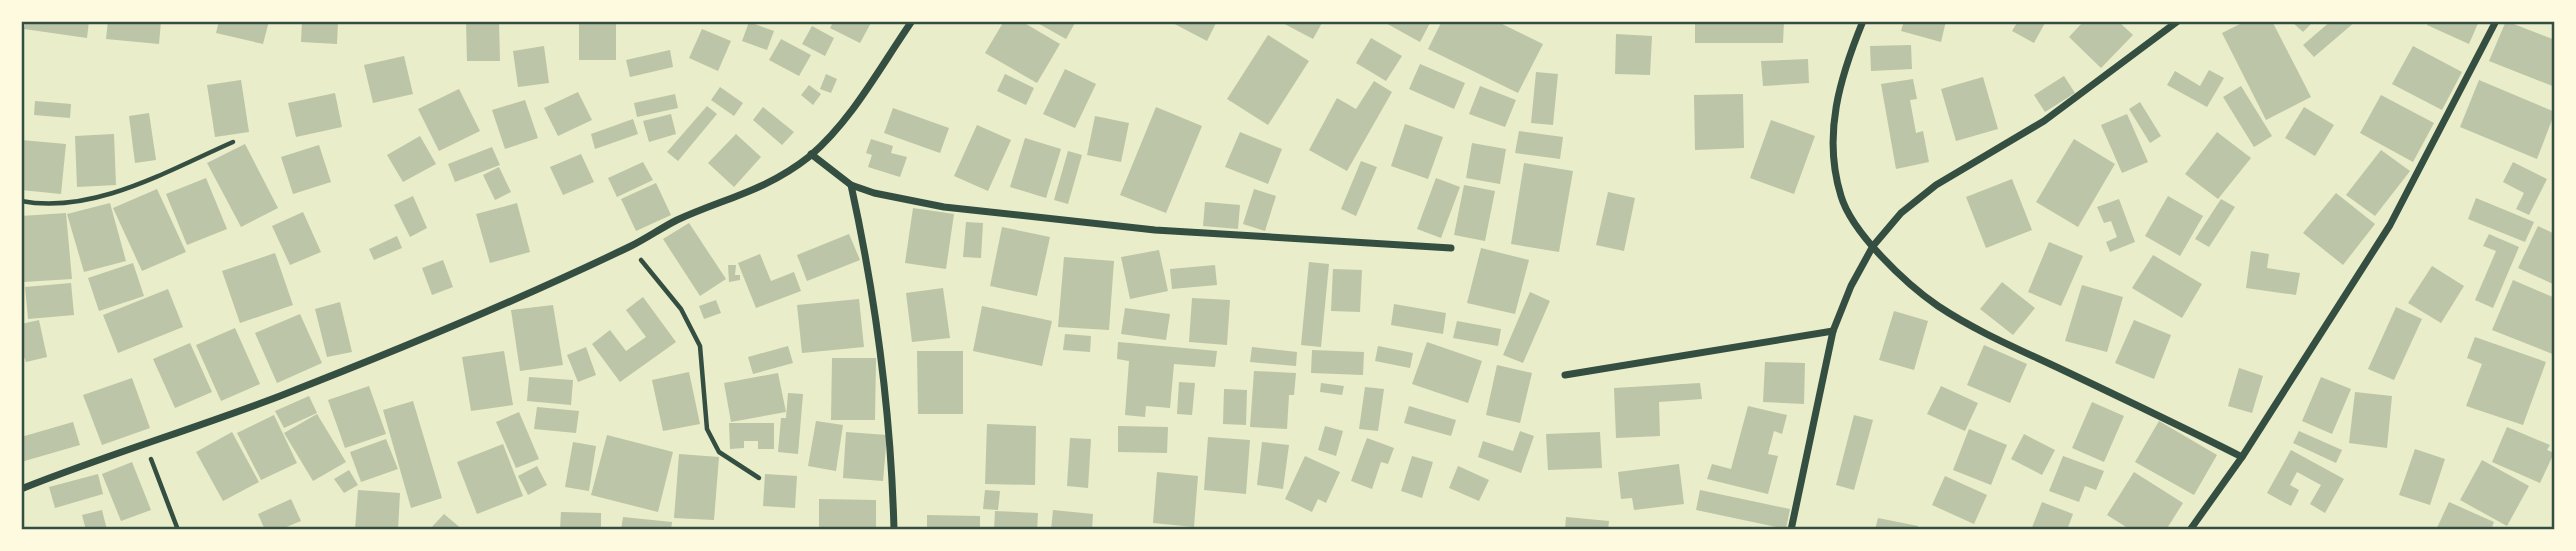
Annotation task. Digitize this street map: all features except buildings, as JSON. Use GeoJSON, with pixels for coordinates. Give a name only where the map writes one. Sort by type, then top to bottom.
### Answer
{"type":"FeatureCollection","features":[{"type":"Feature","properties":{"kind":"street"},"geometry":{"type":"LineString","coordinates":[[21,489],[396,349],[630,246],[678,220],[749,194],[811,155],[862,96],[912,21]]}},
{"type":"Feature","properties":{"kind":"street"},"geometry":{"type":"LineString","coordinates":[[1863,21],[1844,68],[1836,100],[1834,165],[1841,198],[1873,246],[1903,277],[1937,305],[1986,333],[2242,457]]}},
{"type":"Feature","properties":{"kind":"street"},"geometry":{"type":"LineString","coordinates":[[2190,530],[2242,457],[2390,225],[2496,21]]}},
{"type":"Feature","properties":{"kind":"street"},"geometry":{"type":"LineString","coordinates":[[1791,530],[1833,331],[1851,286],[1873,246],[1901,213],[1936,185],[2044,121],[2175,22]]}},
{"type":"Feature","properties":{"kind":"street"},"geometry":{"type":"LineString","coordinates":[[811,155],[851,185],[874,193],[944,207],[1058,222],[1451,248]]}},
{"type":"Feature","properties":{"kind":"street"},"geometry":{"type":"LineString","coordinates":[[851,185],[865,249],[892,442],[894,530]]}},
{"type":"Feature","properties":{"kind":"street"},"geometry":{"type":"LineString","coordinates":[[1565,375],[1833,331]]}},
{"type":"Feature","properties":{"kind":"path"},"geometry":{"type":"LineString","coordinates":[[21,201],[54,205],[98,196],[144,181],[233,142]]}},
{"type":"Feature","properties":{"kind":"path"},"geometry":{"type":"LineString","coordinates":[[630,246],[681,309],[700,346],[707,429],[719,452],[759,478]]}},
{"type":"Feature","properties":{"kind":"path"},"geometry":{"type":"LineString","coordinates":[[146,444],[178,530]]}}]}
